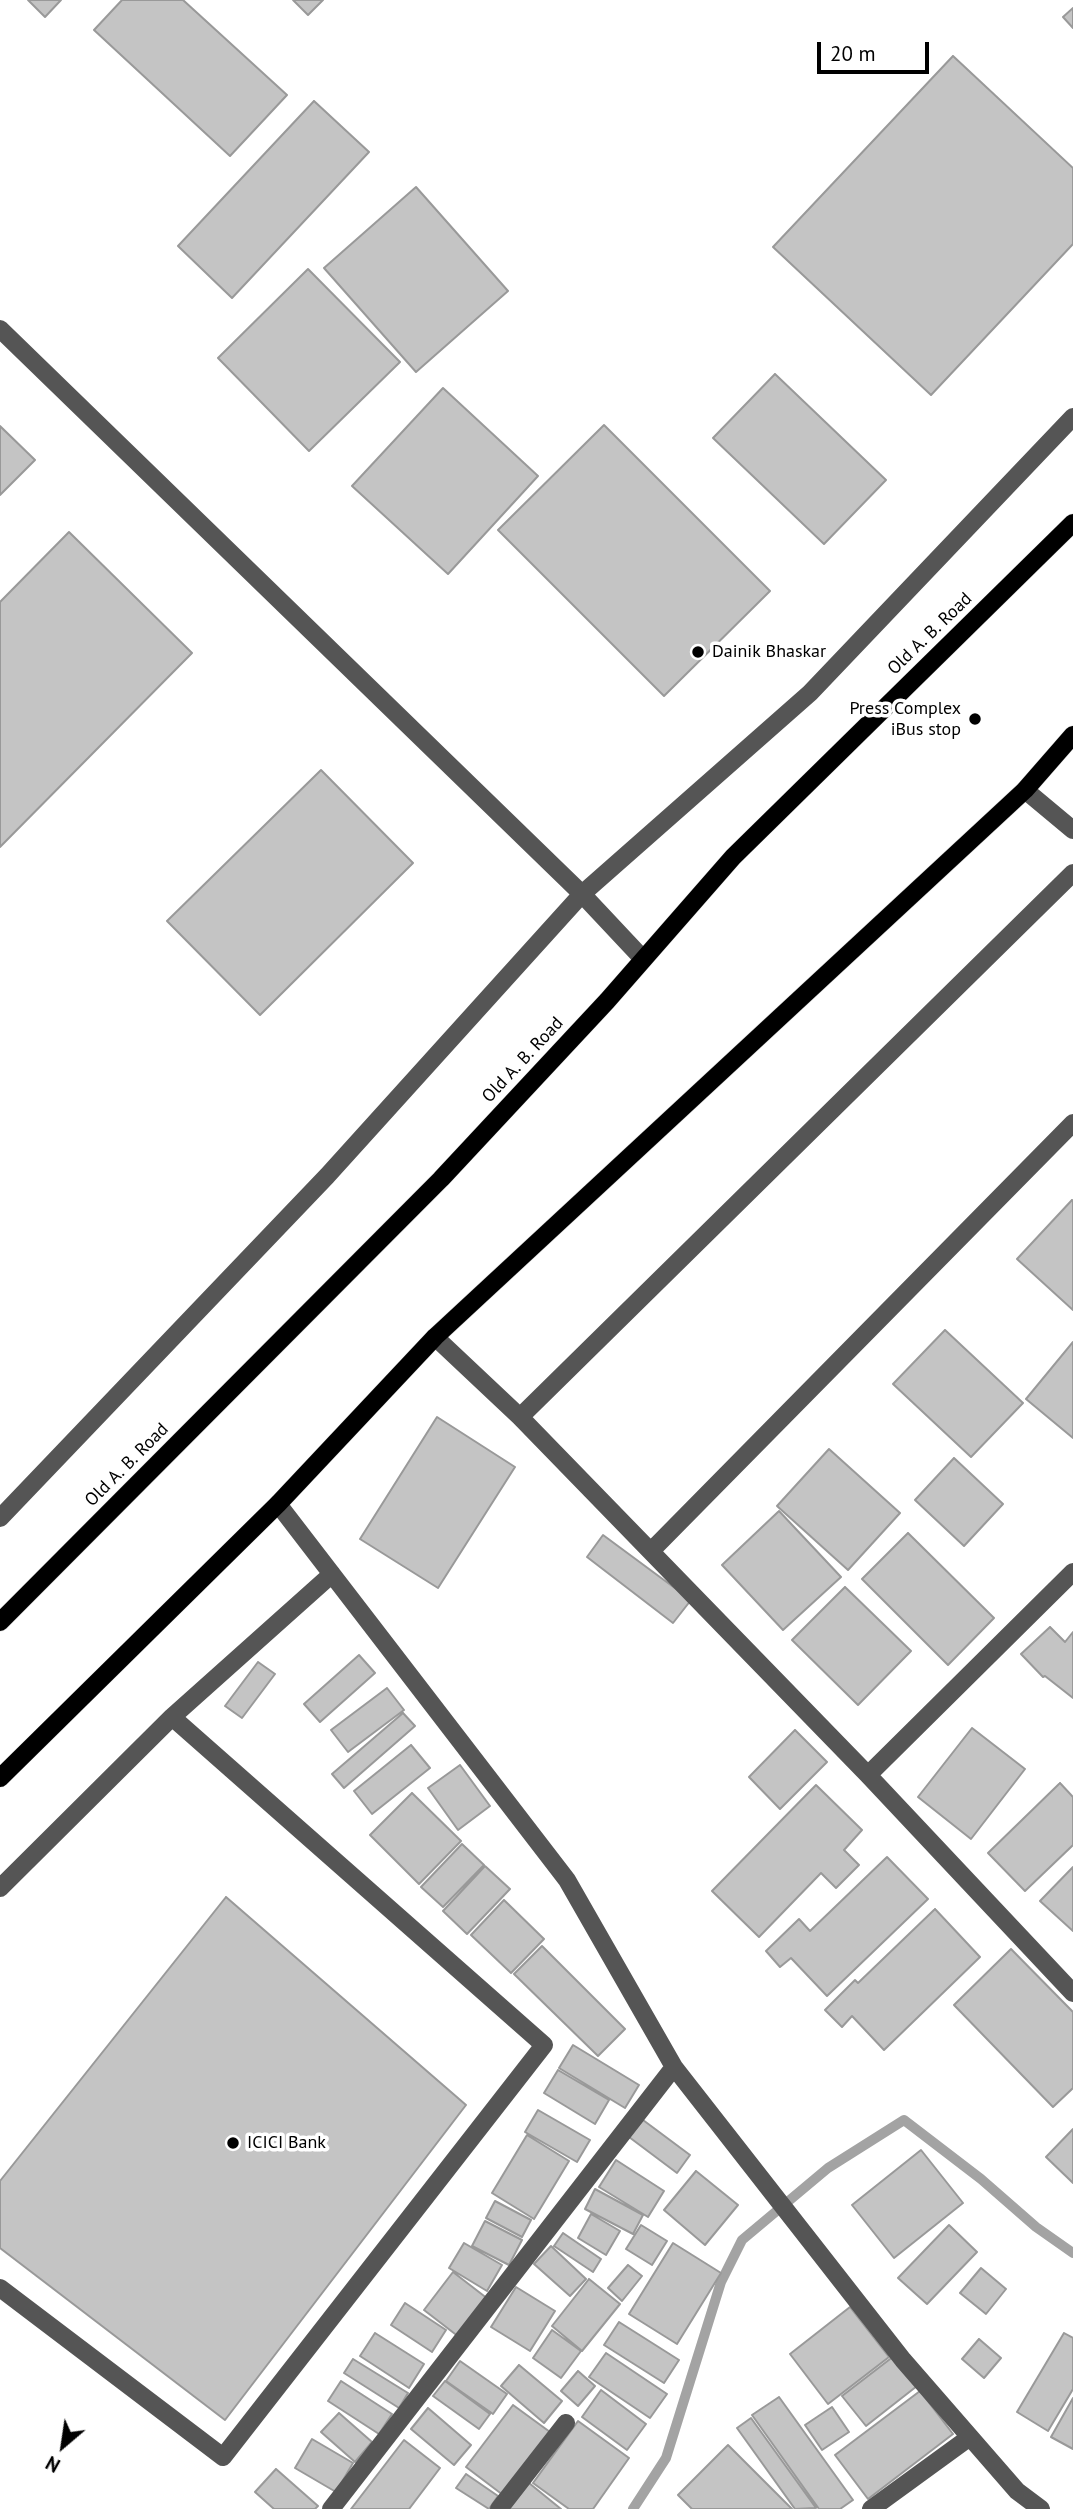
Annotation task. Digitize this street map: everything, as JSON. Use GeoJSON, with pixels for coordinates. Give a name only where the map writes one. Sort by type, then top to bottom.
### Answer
{"type":"FeatureCollection","features":[{"type":"Feature","properties":{"kind":"main road","name":"Old A. B. Road"},"geometry":{"type":"LineString","coordinates":[[0,1622],[441,1179],[733,857],[1073,523]]}},
{"type":"Feature","properties":{"kind":"main road"},"geometry":{"type":"LineString","coordinates":[[0,1779],[278,1504],[435,1338],[1025,790],[1073,735]]}},
{"type":"Feature","properties":{"kind":"street"},"geometry":{"type":"LineString","coordinates":[[0,329],[582,894],[643,959]]}},
{"type":"Feature","properties":{"kind":"street"},"geometry":{"type":"LineString","coordinates":[[0,1518],[327,1176],[582,894],[810,692],[1073,416]]}},
{"type":"Feature","properties":{"kind":"street"},"geometry":{"type":"LineString","coordinates":[[1025,790],[1073,830]]}},
{"type":"Feature","properties":{"kind":"street"},"geometry":{"type":"LineString","coordinates":[[520,1417],[1073,873]]}},
{"type":"Feature","properties":{"kind":"street"},"geometry":{"type":"LineString","coordinates":[[651,1551],[1073,1123]]}},
{"type":"Feature","properties":{"kind":"street"},"geometry":{"type":"LineString","coordinates":[[435,1338],[520,1417],[651,1551],[868,1775],[1073,1993]]}},
{"type":"Feature","properties":{"kind":"street"},"geometry":{"type":"LineString","coordinates":[[278,1504],[568,1880],[674,2067],[903,2360],[1017,2491],[1041,2509]]}},
{"type":"Feature","properties":{"kind":"street"},"geometry":{"type":"LineString","coordinates":[[868,1775],[1073,1572]]}},
{"type":"Feature","properties":{"kind":"street"},"geometry":{"type":"LineString","coordinates":[[0,1888],[172,1717],[332,1574]]}},
{"type":"Feature","properties":{"kind":"street"},"geometry":{"type":"LineString","coordinates":[[0,2288],[223,2457],[544,2045],[172,1717]]}},
{"type":"Feature","properties":{"kind":"street"},"geometry":{"type":"LineString","coordinates":[[331,2509],[674,2067]]}},
{"type":"Feature","properties":{"kind":"street"},"geometry":{"type":"LineString","coordinates":[[499,2509],[566,2423]]}},
{"type":"Feature","properties":{"kind":"street"},"geometry":{"type":"LineString","coordinates":[[871,2509],[970,2437]]}},
{"type":"Feature","properties":{"kind":"building"},"geometry":{"type":"Polygon","coordinates":[[[28,0],[61,0],[45,17],[28,0]]]}},
{"type":"Feature","properties":{"kind":"building"},"geometry":{"type":"Polygon","coordinates":[[[122,0],[183,0],[287,95],[230,156],[94,30],[122,0]]]}},
{"type":"Feature","properties":{"kind":"building"},"geometry":{"type":"Polygon","coordinates":[[[293,0],[323,0],[308,15],[293,0]]]}},
{"type":"Feature","properties":{"kind":"building"},"geometry":{"type":"Polygon","coordinates":[[[1073,8],[1073,28],[1063,17],[1073,8]]]}},
{"type":"Feature","properties":{"kind":"building"},"geometry":{"type":"Polygon","coordinates":[[[953,56],[1073,168],[1073,244],[931,395],[773,247],[953,56]]]}},
{"type":"Feature","properties":{"kind":"building"},"geometry":{"type":"Polygon","coordinates":[[[314,101],[369,152],[232,298],[178,246],[314,101]]]}},
{"type":"Feature","properties":{"kind":"building"},"geometry":{"type":"Polygon","coordinates":[[[416,187],[508,291],[416,372],[324,268],[416,187]]]}},
{"type":"Feature","properties":{"kind":"building"},"geometry":{"type":"Polygon","coordinates":[[[308,269],[400,362],[309,451],[218,358],[308,269]]]}},
{"type":"Feature","properties":{"kind":"building"},"geometry":{"type":"Polygon","coordinates":[[[775,374],[886,480],[824,544],[713,438],[775,374]]]}},
{"type":"Feature","properties":{"kind":"building"},"geometry":{"type":"Polygon","coordinates":[[[443,388],[538,476],[448,574],[352,486],[443,388]]]}},
{"type":"Feature","properties":{"kind":"building"},"geometry":{"type":"Polygon","coordinates":[[[604,425],[770,591],[664,696],[498,530],[604,425]]]}},
{"type":"Feature","properties":{"kind":"building"},"geometry":{"type":"Polygon","coordinates":[[[0,426],[35,460],[0,495],[0,426]]]}},
{"type":"Feature","properties":{"kind":"building"},"geometry":{"type":"Polygon","coordinates":[[[69,532],[192,653],[0,847],[0,602],[69,532]]]}},
{"type":"Feature","properties":{"kind":"building"},"geometry":{"type":"Polygon","coordinates":[[[321,770],[413,863],[260,1015],[167,921],[321,770]]]}},
{"type":"Feature","properties":{"kind":"building"},"geometry":{"type":"Polygon","coordinates":[[[1073,1201],[1073,1310],[1017,1259],[1073,1201]]]}},
{"type":"Feature","properties":{"kind":"building"},"geometry":{"type":"Polygon","coordinates":[[[945,1330],[1023,1403],[971,1457],[893,1384],[945,1330]]]}},
{"type":"Feature","properties":{"kind":"building"},"geometry":{"type":"Polygon","coordinates":[[[1073,1342],[1073,1438],[1026,1399],[1073,1342]]]}},
{"type":"Feature","properties":{"kind":"building"},"geometry":{"type":"Polygon","coordinates":[[[437,1417],[515,1467],[438,1588],[360,1539],[437,1417]]]}},
{"type":"Feature","properties":{"kind":"building"},"geometry":{"type":"Polygon","coordinates":[[[829,1449],[900,1513],[848,1570],[777,1506],[829,1449]]]}},
{"type":"Feature","properties":{"kind":"building"},"geometry":{"type":"Polygon","coordinates":[[[954,1458],[1003,1504],[964,1546],[915,1500],[954,1458]]]}},
{"type":"Feature","properties":{"kind":"building"},"geometry":{"type":"Polygon","coordinates":[[[779,1511],[841,1577],[783,1630],[722,1565],[779,1511]]]}},
{"type":"Feature","properties":{"kind":"building"},"geometry":{"type":"Polygon","coordinates":[[[908,1533],[994,1618],[948,1665],[862,1579],[908,1533]]]}},
{"type":"Feature","properties":{"kind":"building"},"geometry":{"type":"Polygon","coordinates":[[[603,1535],[691,1600],[673,1623],[587,1557],[603,1535]]]}},
{"type":"Feature","properties":{"kind":"building"},"geometry":{"type":"Polygon","coordinates":[[[845,1587],[911,1651],[858,1705],[792,1640],[845,1587]]]}},
{"type":"Feature","properties":{"kind":"building"},"geometry":{"type":"Polygon","coordinates":[[[1050,1627],[1065,1642],[1073,1632],[1073,1698],[1043,1677],[1021,1654],[1050,1627]]]}},
{"type":"Feature","properties":{"kind":"building"},"geometry":{"type":"Polygon","coordinates":[[[359,1655],[375,1673],[320,1722],[304,1704],[359,1655]]]}},
{"type":"Feature","properties":{"kind":"building"},"geometry":{"type":"Polygon","coordinates":[[[258,1662],[275,1674],[242,1718],[225,1706],[258,1662]]]}},
{"type":"Feature","properties":{"kind":"building"},"geometry":{"type":"Polygon","coordinates":[[[387,1688],[404,1710],[348,1752],[331,1730],[387,1688]]]}},
{"type":"Feature","properties":{"kind":"building"},"geometry":{"type":"Polygon","coordinates":[[[403,1713],[415,1726],[344,1788],[332,1774],[403,1713]]]}},
{"type":"Feature","properties":{"kind":"building"},"geometry":{"type":"Polygon","coordinates":[[[972,1728],[1025,1769],[971,1839],[918,1797],[972,1728]]]}},
{"type":"Feature","properties":{"kind":"building"},"geometry":{"type":"Polygon","coordinates":[[[795,1730],[827,1762],[780,1809],[749,1777],[795,1730]]]}},
{"type":"Feature","properties":{"kind":"building"},"geometry":{"type":"Polygon","coordinates":[[[411,1745],[430,1768],[372,1814],[354,1791],[411,1745]]]}},
{"type":"Feature","properties":{"kind":"building"},"geometry":{"type":"Polygon","coordinates":[[[460,1765],[490,1806],[458,1830],[428,1788],[460,1765]]]}},
{"type":"Feature","properties":{"kind":"building"},"geometry":{"type":"Polygon","coordinates":[[[1060,1783],[1073,1797],[1073,1845],[1025,1891],[988,1853],[1060,1783]]]}},
{"type":"Feature","properties":{"kind":"building"},"geometry":{"type":"Polygon","coordinates":[[[816,1785],[862,1830],[844,1850],[859,1865],[836,1888],[821,1873],[759,1937],[712,1891],[816,1785]]]}},
{"type":"Feature","properties":{"kind":"building"},"geometry":{"type":"Polygon","coordinates":[[[412,1793],[461,1841],[419,1884],[370,1835],[412,1793]]]}},
{"type":"Feature","properties":{"kind":"building"},"geometry":{"type":"Polygon","coordinates":[[[462,1844],[484,1865],[443,1907],[421,1887],[462,1844]]]}},
{"type":"Feature","properties":{"kind":"building"},"geometry":{"type":"Polygon","coordinates":[[[887,1857],[928,1899],[827,1996],[791,1958],[780,1967],[766,1951],[799,1919],[810,1931],[887,1857]]]}},
{"type":"Feature","properties":{"kind":"building"},"geometry":{"type":"Polygon","coordinates":[[[485,1866],[510,1889],[467,1934],[443,1911],[485,1866]]]}},
{"type":"Feature","properties":{"kind":"building"},"geometry":{"type":"Polygon","coordinates":[[[1073,1867],[1073,1931],[1040,1901],[1073,1867]]]}},
{"type":"Feature","properties":{"kind":"building","name":"ICICI Bank"},"geometry":{"type":"Polygon","coordinates":[[[226,1897],[466,2105],[225,2420],[0,2248],[0,2181],[226,1897]]]}},
{"type":"Feature","properties":{"kind":"building"},"geometry":{"type":"Polygon","coordinates":[[[504,1900],[544,1939],[511,1973],[471,1935],[504,1900]]]}},
{"type":"Feature","properties":{"kind":"building"},"geometry":{"type":"Polygon","coordinates":[[[935,1909],[980,1957],[884,2050],[852,2016],[842,2027],[825,2010],[855,1980],[858,1983],[935,1909]]]}},
{"type":"Feature","properties":{"kind":"building"},"geometry":{"type":"Polygon","coordinates":[[[542,1946],[625,2029],[598,2056],[514,1974],[542,1946]]]}},
{"type":"Feature","properties":{"kind":"building"},"geometry":{"type":"Polygon","coordinates":[[[1011,1949],[1073,2012],[1073,2088],[1053,2107],[954,2005],[1011,1949]]]}},
{"type":"Feature","properties":{"kind":"building"},"geometry":{"type":"Polygon","coordinates":[[[573,2045],[639,2085],[625,2108],[559,2068],[573,2045]]]}},
{"type":"Feature","properties":{"kind":"building"},"geometry":{"type":"Polygon","coordinates":[[[558,2070],[609,2100],[595,2124],[544,2093],[558,2070]]]}},
{"type":"Feature","properties":{"kind":"building"},"geometry":{"type":"Polygon","coordinates":[[[538,2110],[590,2140],[577,2162],[525,2132],[538,2110]]]}},
{"type":"Feature","properties":{"kind":"building"},"geometry":{"type":"Polygon","coordinates":[[[643,2120],[690,2155],[677,2173],[629,2137],[643,2120]]]}},
{"type":"Feature","properties":{"kind":"building"},"geometry":{"type":"Polygon","coordinates":[[[1073,2129],[1073,2183],[1046,2157],[1073,2129]]]}},
{"type":"Feature","properties":{"kind":"building"},"geometry":{"type":"Polygon","coordinates":[[[527,2135],[569,2161],[534,2219],[492,2193],[527,2135]]]}},
{"type":"Feature","properties":{"kind":"building"},"geometry":{"type":"Polygon","coordinates":[[[921,2150],[963,2203],[894,2258],[852,2205],[921,2150]]]}},
{"type":"Feature","properties":{"kind":"building"},"geometry":{"type":"Polygon","coordinates":[[[616,2160],[664,2191],[648,2217],[599,2187],[616,2160]]]}},
{"type":"Feature","properties":{"kind":"building"},"geometry":{"type":"Polygon","coordinates":[[[696,2171],[738,2205],[705,2245],[664,2210],[696,2171]]]}},
{"type":"Feature","properties":{"kind":"building"},"geometry":{"type":"Polygon","coordinates":[[[595,2189],[643,2215],[633,2234],[585,2209],[595,2189]]]}},
{"type":"Feature","properties":{"kind":"building"},"geometry":{"type":"Polygon","coordinates":[[[495,2201],[531,2220],[522,2237],[486,2218],[495,2201]]]}},
{"type":"Feature","properties":{"kind":"building"},"geometry":{"type":"Polygon","coordinates":[[[591,2214],[620,2231],[606,2255],[578,2238],[591,2214]]]}},
{"type":"Feature","properties":{"kind":"building"},"geometry":{"type":"Polygon","coordinates":[[[485,2221],[522,2240],[509,2265],[472,2246],[485,2221]]]}},
{"type":"Feature","properties":{"kind":"building"},"geometry":{"type":"Polygon","coordinates":[[[641,2225],[667,2241],[652,2265],[626,2249],[641,2225]]]}},
{"type":"Feature","properties":{"kind":"building"},"geometry":{"type":"Polygon","coordinates":[[[949,2225],[977,2252],[927,2304],[898,2278],[949,2225]]]}},
{"type":"Feature","properties":{"kind":"building"},"geometry":{"type":"Polygon","coordinates":[[[563,2233],[601,2259],[593,2272],[554,2246],[563,2233]]]}},
{"type":"Feature","properties":{"kind":"building"},"geometry":{"type":"Polygon","coordinates":[[[464,2243],[502,2265],[487,2291],[449,2268],[464,2243]]]}},
{"type":"Feature","properties":{"kind":"building"},"geometry":{"type":"Polygon","coordinates":[[[673,2243],[721,2273],[677,2344],[629,2314],[673,2243]]]}},
{"type":"Feature","properties":{"kind":"building"},"geometry":{"type":"Polygon","coordinates":[[[551,2246],[586,2279],[570,2296],[534,2264],[551,2246]]]}},
{"type":"Feature","properties":{"kind":"building"},"geometry":{"type":"Polygon","coordinates":[[[628,2265],[642,2276],[622,2301],[608,2288],[628,2265]]]}},
{"type":"Feature","properties":{"kind":"building"},"geometry":{"type":"Polygon","coordinates":[[[981,2268],[1006,2289],[986,2314],[960,2293],[981,2268]]]}},
{"type":"Feature","properties":{"kind":"building"},"geometry":{"type":"Polygon","coordinates":[[[453,2272],[488,2299],[459,2337],[424,2310],[453,2272]]]}},
{"type":"Feature","properties":{"kind":"building"},"geometry":{"type":"Polygon","coordinates":[[[589,2279],[620,2304],[582,2351],[552,2326],[589,2279]]]}},
{"type":"Feature","properties":{"kind":"building"},"geometry":{"type":"Polygon","coordinates":[[[516,2287],[555,2311],[530,2351],[491,2327],[516,2287]]]}},
{"type":"Feature","properties":{"kind":"building"},"geometry":{"type":"Polygon","coordinates":[[[405,2303],[446,2330],[432,2352],[391,2325],[405,2303]]]}},
{"type":"Feature","properties":{"kind":"building"},"geometry":{"type":"Polygon","coordinates":[[[850,2307],[889,2357],[828,2404],[790,2354],[850,2307]]]}},
{"type":"Feature","properties":{"kind":"building"},"geometry":{"type":"Polygon","coordinates":[[[619,2322],[679,2360],[664,2383],[604,2345],[619,2322]]]}},
{"type":"Feature","properties":{"kind":"building"},"geometry":{"type":"Polygon","coordinates":[[[552,2330],[581,2351],[561,2378],[533,2358],[552,2330]]]}},
{"type":"Feature","properties":{"kind":"building"},"geometry":{"type":"Polygon","coordinates":[[[375,2333],[424,2364],[409,2388],[360,2356],[375,2333]]]}},
{"type":"Feature","properties":{"kind":"building"},"geometry":{"type":"Polygon","coordinates":[[[1064,2333],[1073,2338],[1073,2389],[1048,2431],[1017,2412],[1064,2333]]]}},
{"type":"Feature","properties":{"kind":"building"},"geometry":{"type":"Polygon","coordinates":[[[979,2339],[1001,2358],[984,2378],[962,2359],[979,2339]]]}},
{"type":"Feature","properties":{"kind":"building"},"geometry":{"type":"Polygon","coordinates":[[[606,2353],[667,2394],[650,2418],[589,2377],[606,2353]]]}},
{"type":"Feature","properties":{"kind":"building"},"geometry":{"type":"Polygon","coordinates":[[[894,2356],[917,2386],[866,2426],[842,2396],[894,2356]]]}},
{"type":"Feature","properties":{"kind":"building"},"geometry":{"type":"Polygon","coordinates":[[[353,2359],[408,2393],[399,2408],[344,2373],[353,2359]]]}},
{"type":"Feature","properties":{"kind":"building"},"geometry":{"type":"Polygon","coordinates":[[[460,2361],[507,2394],[493,2414],[446,2381],[460,2361]]]}},
{"type":"Feature","properties":{"kind":"building"},"geometry":{"type":"Polygon","coordinates":[[[519,2365],[562,2401],[544,2423],[501,2386],[519,2365]]]}},
{"type":"Feature","properties":{"kind":"building"},"geometry":{"type":"Polygon","coordinates":[[[578,2371],[595,2386],[578,2406],[561,2391],[578,2371]]]}},
{"type":"Feature","properties":{"kind":"building"},"geometry":{"type":"Polygon","coordinates":[[[341,2381],[392,2414],[379,2434],[328,2401],[341,2381]]]}},
{"type":"Feature","properties":{"kind":"building"},"geometry":{"type":"Polygon","coordinates":[[[445,2381],[490,2414],[479,2429],[433,2396],[445,2381]]]}},
{"type":"Feature","properties":{"kind":"building"},"geometry":{"type":"Polygon","coordinates":[[[601,2390],[646,2424],[627,2450],[582,2417],[601,2390]]]}},
{"type":"Feature","properties":{"kind":"building"},"geometry":{"type":"Polygon","coordinates":[[[920,2391],[953,2434],[868,2499],[835,2455],[920,2391]]]}},
{"type":"Feature","properties":{"kind":"building"},"geometry":{"type":"Polygon","coordinates":[[[779,2397],[853,2500],[840,2509],[819,2509],[752,2415],[779,2397]]]}},
{"type":"Feature","properties":{"kind":"building"},"geometry":{"type":"Polygon","coordinates":[[[1073,2398],[1073,2449],[1051,2437],[1073,2398]]]}},
{"type":"Feature","properties":{"kind":"building"},"geometry":{"type":"Polygon","coordinates":[[[513,2405],[550,2432],[503,2495],[466,2467],[513,2405]]]}},
{"type":"Feature","properties":{"kind":"building"},"geometry":{"type":"Polygon","coordinates":[[[832,2407],[849,2432],[822,2450],[805,2425],[832,2407]]]}},
{"type":"Feature","properties":{"kind":"building"},"geometry":{"type":"Polygon","coordinates":[[[428,2408],[471,2445],[454,2465],[411,2429],[428,2408]]]}},
{"type":"Feature","properties":{"kind":"building"},"geometry":{"type":"Polygon","coordinates":[[[339,2413],[372,2442],[355,2462],[321,2432],[339,2413]]]}},
{"type":"Feature","properties":{"kind":"building"},"geometry":{"type":"Polygon","coordinates":[[[751,2418],[816,2508],[795,2509],[737,2428],[751,2418]]]}},
{"type":"Feature","properties":{"kind":"building"},"geometry":{"type":"Polygon","coordinates":[[[578,2421],[629,2458],[593,2509],[569,2509],[533,2483],[578,2421]]]}},
{"type":"Feature","properties":{"kind":"building"},"geometry":{"type":"Polygon","coordinates":[[[312,2439],[353,2463],[336,2492],[295,2468],[312,2439]]]}},
{"type":"Feature","properties":{"kind":"building"},"geometry":{"type":"Polygon","coordinates":[[[404,2440],[440,2468],[409,2509],[351,2509],[404,2440]]]}},
{"type":"Feature","properties":{"kind":"building"},"geometry":{"type":"Polygon","coordinates":[[[728,2445],[792,2509],[692,2509],[678,2495],[728,2445]]]}},
{"type":"Feature","properties":{"kind":"building"},"geometry":{"type":"Polygon","coordinates":[[[276,2469],[318,2506],[315,2509],[274,2509],[255,2492],[276,2469]]]}},
{"type":"Feature","properties":{"kind":"building"},"geometry":{"type":"Polygon","coordinates":[[[466,2474],[498,2496],[489,2509],[456,2488],[466,2474]]]}},
{"type":"Feature","properties":{"kind":"building"},"geometry":{"type":"Polygon","coordinates":[[[529,2483],[561,2509],[509,2509],[529,2483]]]}},
{"type":"Feature","properties":{"kind":"waterway"},"geometry":{"type":"LineString","coordinates":[[633,2509],[666,2458],[721,2282],[742,2240],[828,2168],[904,2120],[981,2179],[1036,2227],[1073,2253]]}},
{"type":"Feature","properties":{"kind":"place","name":"Dainik Bhaskar"},"geometry":{"type":"Point","coordinates":[698,652]}},
{"type":"Feature","properties":{"kind":"place","name":"Press Complex iBus stop"},"geometry":{"type":"Point","coordinates":[975,719]}},
{"type":"Feature","properties":{"kind":"place","name":"ICICI Bank"},"geometry":{"type":"Point","coordinates":[233,2143]}}]}
